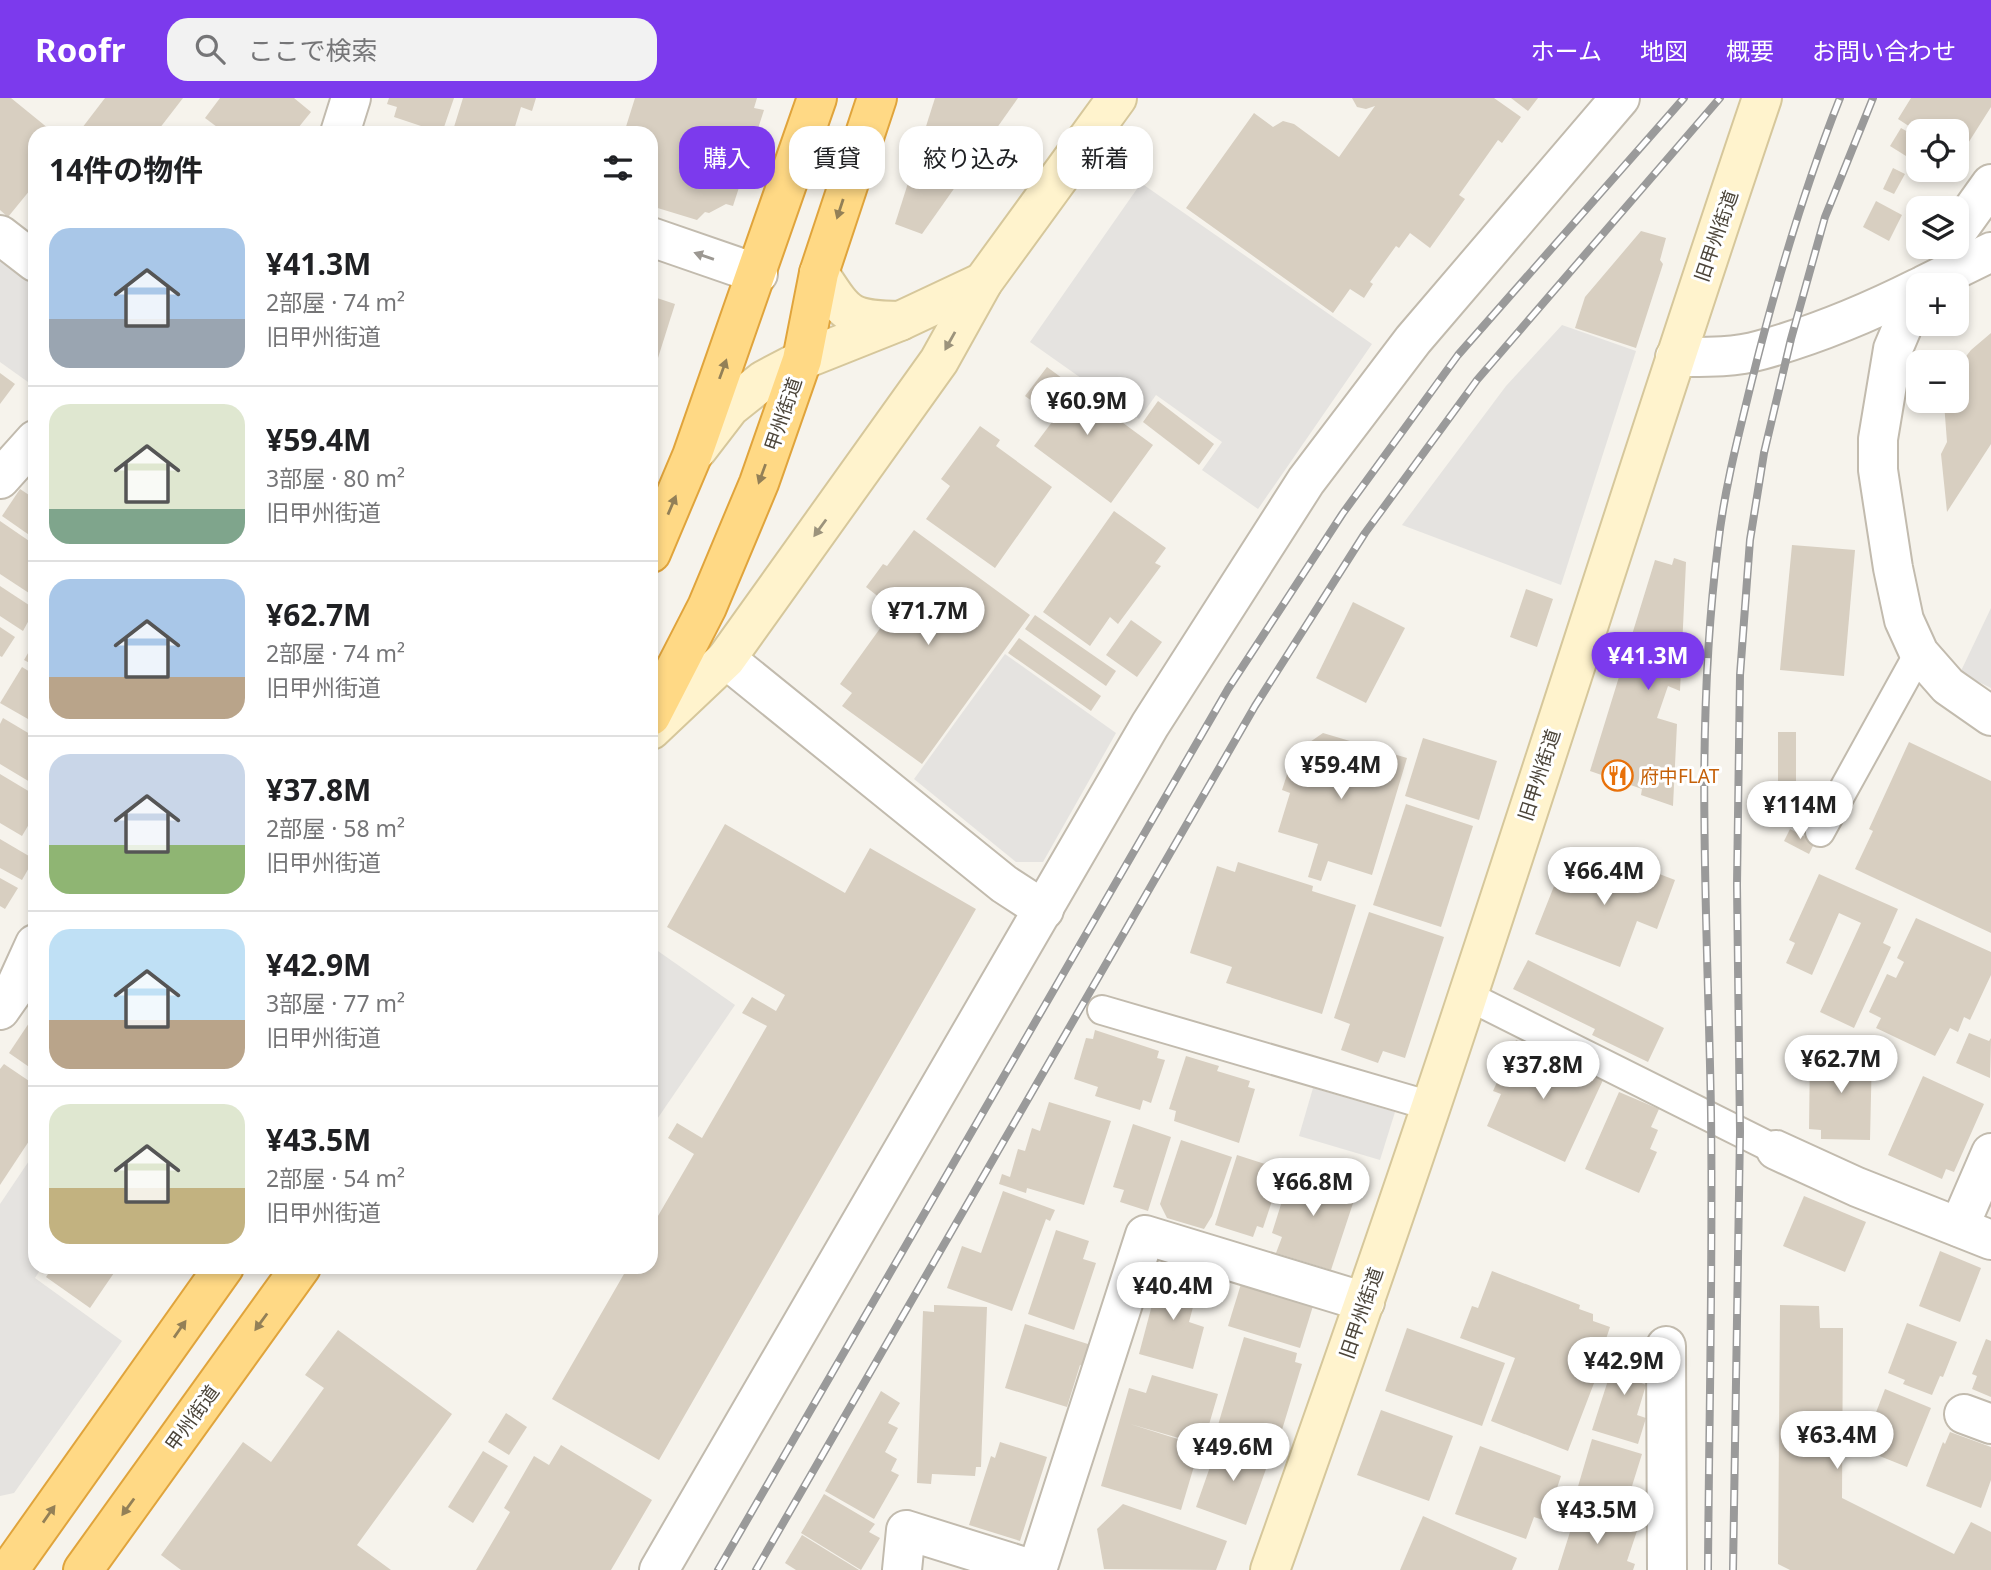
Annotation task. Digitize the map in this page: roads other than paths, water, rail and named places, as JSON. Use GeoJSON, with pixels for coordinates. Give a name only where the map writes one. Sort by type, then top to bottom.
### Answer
{"type":"FeatureCollection","features":[{"type":"Feature","properties":{"kind":"highway"},"geometry":{"type":"LineString","coordinates":[[658,537],[692,457],[758,274],[817,98]]}},
{"type":"Feature","properties":{"kind":"highway","name":"甲州街道"},"geometry":{"type":"LineString","coordinates":[[658,702],[707,607],[759,483],[802,360],[819,273],[877,98]]}},
{"type":"Feature","properties":{"kind":"highway"},"geometry":{"type":"LineString","coordinates":[[11,1564],[219,1274]]}},
{"type":"Feature","properties":{"kind":"highway","name":"甲州街道"},"geometry":{"type":"LineString","coordinates":[[83,1570],[296,1274]]}},
{"type":"Feature","properties":{"kind":"main road"},"geometry":{"type":"LineString","coordinates":[[658,723],[726,659],[939,361],[983,282],[1116,98]]}},
{"type":"Feature","properties":{"kind":"main road","name":"旧甲州街道"},"geometry":{"type":"LineString","coordinates":[[1270,1570],[1365,1302],[1468,996],[1762,98]]}},
{"type":"Feature","properties":{"kind":"main road"},"geometry":{"type":"LineString","coordinates":[[819,273],[844,310],[862,320],[900,321]]}},
{"type":"Feature","properties":{"kind":"main road"},"geometry":{"type":"LineString","coordinates":[[692,457],[730,407],[764,380],[802,360],[900,321],[983,282]]}},
{"type":"Feature","properties":{"kind":"street"},"geometry":{"type":"LineString","coordinates":[[343,126],[351,98]]}},
{"type":"Feature","properties":{"kind":"street"},"geometry":{"type":"LineString","coordinates":[[659,1570],[1150,725],[1306,481],[1413,340],[1620,98]]}},
{"type":"Feature","properties":{"kind":"street"},"geometry":{"type":"LineString","coordinates":[[1969,215],[1991,184]]}},
{"type":"Feature","properties":{"kind":"street"},"geometry":{"type":"LineString","coordinates":[[0,234],[28,256]]}},
{"type":"Feature","properties":{"kind":"street"},"geometry":{"type":"LineString","coordinates":[[658,239],[758,274]]}},
{"type":"Feature","properties":{"kind":"street"},"geometry":{"type":"LineString","coordinates":[[1948,273],[1991,252]]}},
{"type":"Feature","properties":{"kind":"street"},"geometry":{"type":"LineString","coordinates":[[1675,357],[1717,357],[1760,351],[1877,309],[1906,294]]}},
{"type":"Feature","properties":{"kind":"street"},"geometry":{"type":"LineString","coordinates":[[1906,319],[1893,349],[1878,439],[1878,470],[1901,607],[1919,653],[1948,685],[1991,716]]}},
{"type":"Feature","properties":{"kind":"street"},"geometry":{"type":"LineString","coordinates":[[0,479],[28,448]]}},
{"type":"Feature","properties":{"kind":"street"},"geometry":{"type":"LineString","coordinates":[[726,659],[1004,884],[1044,910]]}},
{"type":"Feature","properties":{"kind":"street"},"geometry":{"type":"LineString","coordinates":[[5,993],[28,955]]}},
{"type":"Feature","properties":{"kind":"street"},"geometry":{"type":"LineString","coordinates":[[1776,1150],[1857,1187],[1975,1233],[1991,1153]]}},
{"type":"Feature","properties":{"kind":"street"},"geometry":{"type":"LineString","coordinates":[[902,1570],[906,1530],[1036,1570],[1145,1235],[1365,1302]]}},
{"type":"Feature","properties":{"kind":"street"},"geometry":{"type":"LineString","coordinates":[[1666,1346],[1667,1570]]}},
{"type":"Feature","properties":{"kind":"lane"},"geometry":{"type":"LineString","coordinates":[[1820,832],[1919,653]]}},
{"type":"Feature","properties":{"kind":"lane"},"geometry":{"type":"LineString","coordinates":[[1468,996],[1776,1150]]}},
{"type":"Feature","properties":{"kind":"lane"},"geometry":{"type":"LineString","coordinates":[[1102,1010],[1430,1106]]}},
{"type":"Feature","properties":{"kind":"railway"},"geometry":{"type":"LineString","coordinates":[[718,1570],[1228,689],[1343,513],[1458,355],[1684,98]]}},
{"type":"Feature","properties":{"kind":"railway"},"geometry":{"type":"LineString","coordinates":[[756,1570],[1255,706],[1365,533],[1477,380],[1720,98]]}},
{"type":"Feature","properties":{"kind":"railway"},"geometry":{"type":"LineString","coordinates":[[1708,1570],[1711,1170],[1704,758],[1711,616],[1724,505],[1751,384],[1791,240],[1840,98]]}},
{"type":"Feature","properties":{"kind":"railway"},"geometry":{"type":"LineString","coordinates":[[1733,1570],[1740,1132],[1737,885],[1740,675],[1750,540],[1764,453],[1791,339],[1825,217],[1873,98]]}},
{"type":"Feature","properties":{"kind":"place","name":"府中FLAT"},"geometry":{"type":"Point","coordinates":[1617,776]}}]}
